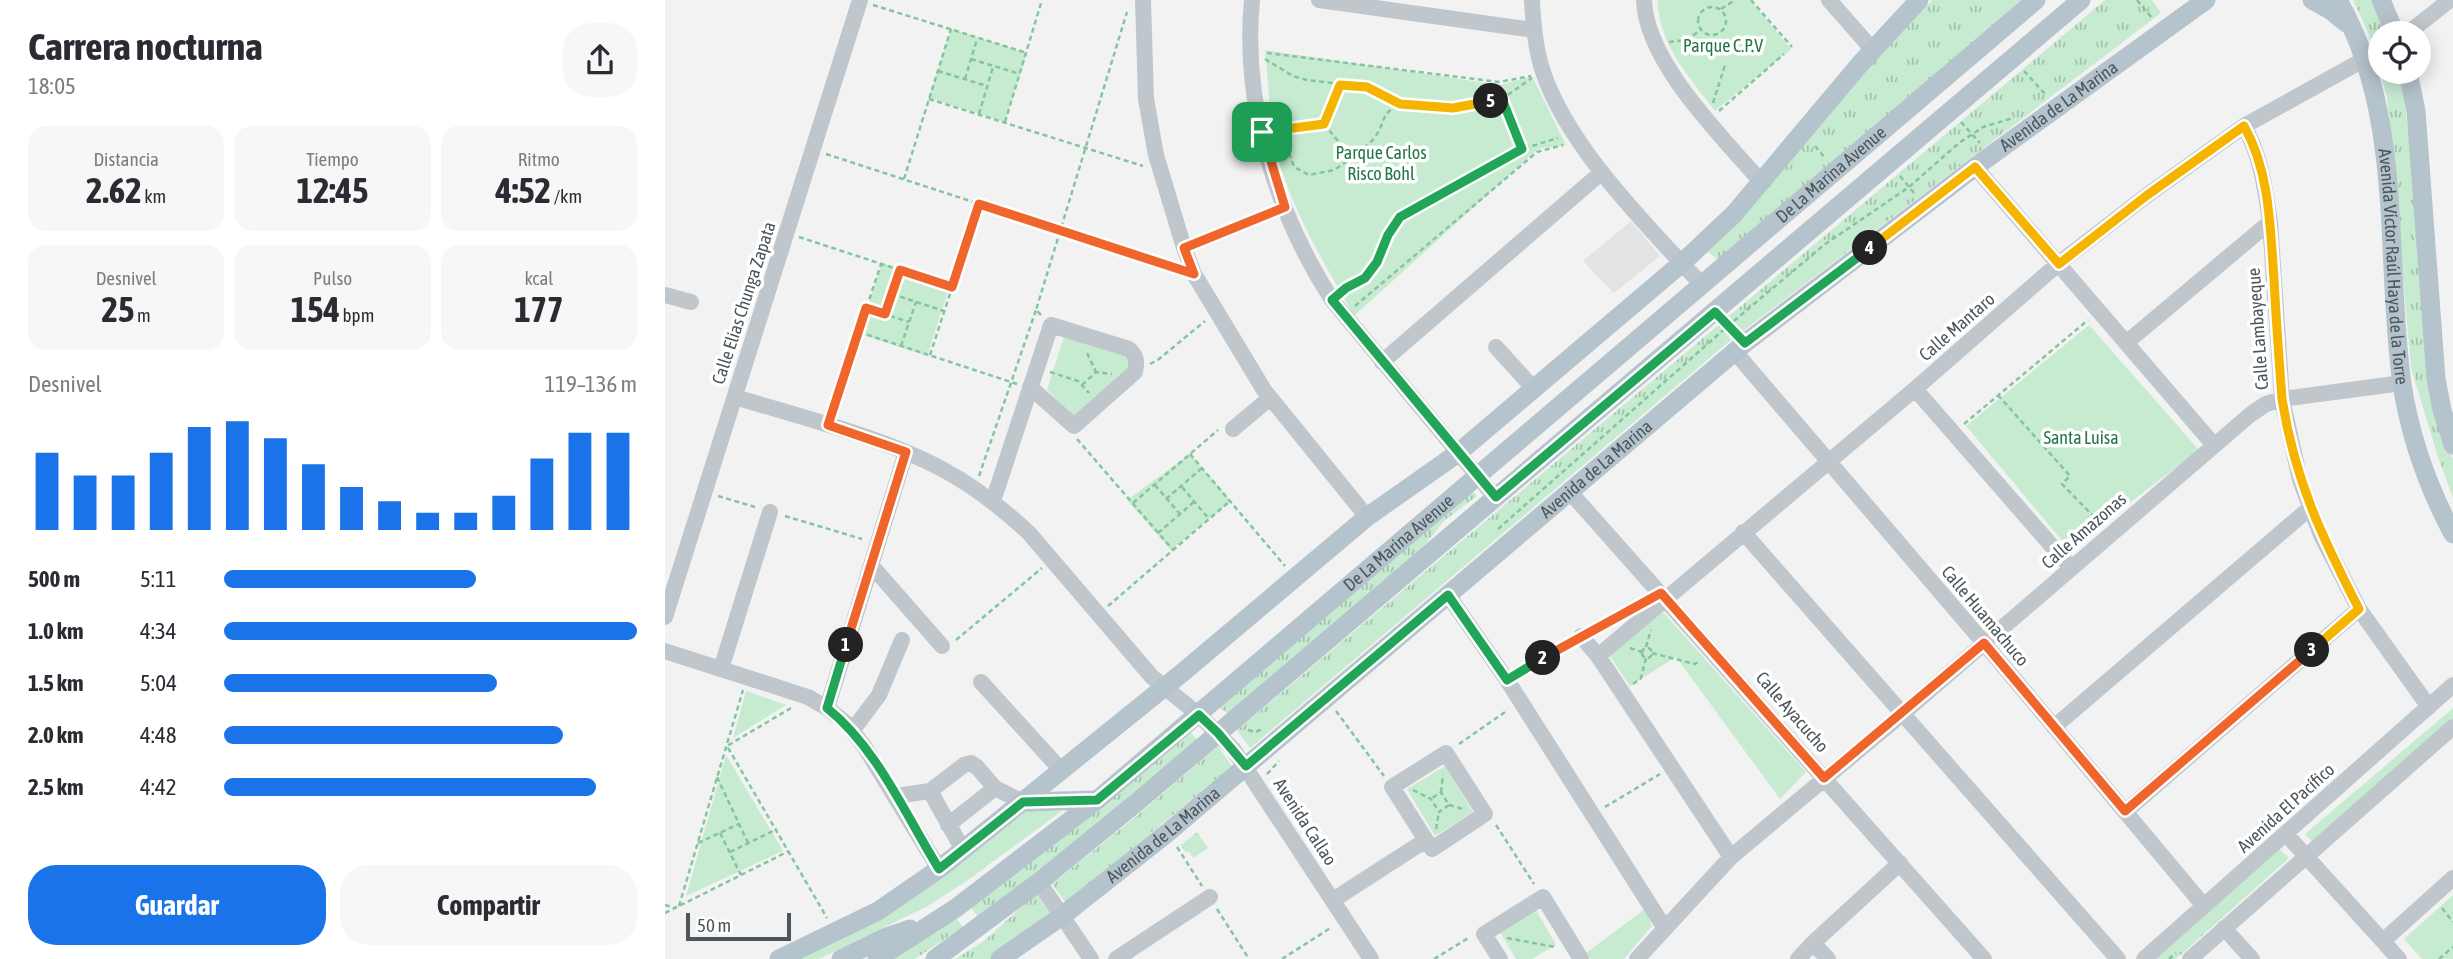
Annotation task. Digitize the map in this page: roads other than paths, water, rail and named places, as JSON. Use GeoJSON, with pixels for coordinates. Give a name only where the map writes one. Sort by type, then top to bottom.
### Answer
{"type":"FeatureCollection","features":[{"type":"Feature","properties":{"kind":"main road"},"geometry":{"type":"LineString","coordinates":[[779,959],[878,911],[939,869],[1164,688],[1367,517],[1458,453],[1682,263],[1734,214],[1872,49],[1919,0]]}},
{"type":"Feature","properties":{"kind":"main road","name":"De La Marina Avenue"},"geometry":{"type":"LineString","coordinates":[[877,959],[941,918],[1097,800],[2036,0]]}},
{"type":"Feature","properties":{"kind":"main road","name":"De La Marina Avenue"},"geometry":{"type":"LineString","coordinates":[[935,959],[1039,883],[2081,0]]}},
{"type":"Feature","properties":{"kind":"main road"},"geometry":{"type":"LineString","coordinates":[[2312,0],[2351,27]]}},
{"type":"Feature","properties":{"kind":"main road","name":"Avenida Víctor Raúl Haya de la Torre"},"geometry":{"type":"LineString","coordinates":[[2338,0],[2365,59],[2385,146],[2402,383],[2412,433],[2425,475],[2453,534]]}},
{"type":"Feature","properties":{"kind":"main road"},"geometry":{"type":"LineString","coordinates":[[2381,0],[2390,21]]}},
{"type":"Feature","properties":{"kind":"main road","name":"Avenida de La Marina"},"geometry":{"type":"LineString","coordinates":[[1000,959],[1062,916],[1166,834],[1740,348],[1975,167],[2206,1]]}},
{"type":"Feature","properties":{"kind":"main road","name":"Avenida Víctor Raúl Haya de la Torre"},"geometry":{"type":"LineString","coordinates":[[2410,84],[2416,111],[2436,379],[2453,445]]}},
{"type":"Feature","properties":{"kind":"main road"},"geometry":{"type":"LineString","coordinates":[[1023,802],[1097,800]]}},
{"type":"Feature","properties":{"kind":"main road"},"geometry":{"type":"LineString","coordinates":[[841,959],[884,938],[941,918]]}},
{"type":"Feature","properties":{"kind":"street"},"geometry":{"type":"LineString","coordinates":[[1143,0],[1146,99],[1160,171],[1194,274],[1270,398],[1367,517]]}},
{"type":"Feature","properties":{"kind":"street"},"geometry":{"type":"LineString","coordinates":[[1252,0],[1257,51],[1252,80],[1262,132],[1285,207],[1317,276],[1332,300],[1477,475],[1492,499]]}},
{"type":"Feature","properties":{"kind":"street"},"geometry":{"type":"LineString","coordinates":[[1319,0],[1533,30]]}},
{"type":"Feature","properties":{"kind":"street"},"geometry":{"type":"LineString","coordinates":[[1532,0],[1533,30],[1543,70],[1577,137],[1602,172],[1702,285]]}},
{"type":"Feature","properties":{"kind":"street"},"geometry":{"type":"LineString","coordinates":[[1643,0],[1652,38],[1668,70],[1762,183]]}},
{"type":"Feature","properties":{"kind":"street"},"geometry":{"type":"LineString","coordinates":[[1829,0],[1872,49]]}},
{"type":"Feature","properties":{"kind":"street"},"geometry":{"type":"LineString","coordinates":[[2423,21],[2450,0]]}},
{"type":"Feature","properties":{"kind":"street","name":"Calle Elias Chunga Zapata"},"geometry":{"type":"LineString","coordinates":[[665,617],[860,1]]}},
{"type":"Feature","properties":{"kind":"street","name":"Calle Mantaro"},"geometry":{"type":"LineString","coordinates":[[1598,656],[2059,264],[2146,196],[2244,126],[2365,59]]}},
{"type":"Feature","properties":{"kind":"street","name":"Calle Lambayeque"},"geometry":{"type":"LineString","coordinates":[[2244,126],[2260,162],[2270,222],[2286,428],[2310,508],[2359,609],[2429,707]]}},
{"type":"Feature","properties":{"kind":"street"},"geometry":{"type":"LineString","coordinates":[[1975,167],[2213,444]]}},
{"type":"Feature","properties":{"kind":"street"},"geometry":{"type":"LineString","coordinates":[[1382,362],[1602,172]]}},
{"type":"Feature","properties":{"kind":"street"},"geometry":{"type":"LineString","coordinates":[[2126,343],[2270,222]]}},
{"type":"Feature","properties":{"kind":"street"},"geometry":{"type":"LineString","coordinates":[[665,295],[691,302]]}},
{"type":"Feature","properties":{"kind":"street"},"geometry":{"type":"LineString","coordinates":[[993,501],[1030,388],[1051,325],[1129,349],[1135,355],[1135,372],[1074,426],[1030,388]]}},
{"type":"Feature","properties":{"kind":"street"},"geometry":{"type":"LineString","coordinates":[[1496,347],[1534,388]]}},
{"type":"Feature","properties":{"kind":"street","name":"Calle Huamachuco"},"geometry":{"type":"LineString","coordinates":[[1740,348],[1828,460],[2204,906]]}},
{"type":"Feature","properties":{"kind":"street","name":"Calle Amazonas"},"geometry":{"type":"LineString","coordinates":[[1637,959],[1731,857],[2251,414],[2266,404],[2282,399],[2402,383]]}},
{"type":"Feature","properties":{"kind":"street"},"geometry":{"type":"LineString","coordinates":[[1915,389],[2071,568]]}},
{"type":"Feature","properties":{"kind":"street","name":"Avenida Callao"},"geometry":{"type":"LineString","coordinates":[[735,397],[906,452],[944,470],[993,501],[1028,533],[1142,666],[1218,733],[1246,766],[1371,959]]}},
{"type":"Feature","properties":{"kind":"street"},"geometry":{"type":"LineString","coordinates":[[1227,427],[1270,398]]}},
{"type":"Feature","properties":{"kind":"street"},"geometry":{"type":"LineString","coordinates":[[827,708],[906,452]]}},
{"type":"Feature","properties":{"kind":"street","name":"Calle Ayacucho"},"geometry":{"type":"LineString","coordinates":[[1570,492],[1984,959]]}},
{"type":"Feature","properties":{"kind":"street"},"geometry":{"type":"LineString","coordinates":[[2054,727],[2310,508]]}},
{"type":"Feature","properties":{"kind":"street"},"geometry":{"type":"LineString","coordinates":[[721,669],[770,512]]}},
{"type":"Feature","properties":{"kind":"street"},"geometry":{"type":"LineString","coordinates":[[1743,532],[2118,959]]}},
{"type":"Feature","properties":{"kind":"street"},"geometry":{"type":"LineString","coordinates":[[871,565],[942,646]]}},
{"type":"Feature","properties":{"kind":"street"},"geometry":{"type":"LineString","coordinates":[[1448,595],[1507,680],[1664,927]]}},
{"type":"Feature","properties":{"kind":"street"},"geometry":{"type":"LineString","coordinates":[[2125,811],[2359,609]]}},
{"type":"Feature","properties":{"kind":"street"},"geometry":{"type":"LineString","coordinates":[[1581,636],[1598,656],[1731,857]]}},
{"type":"Feature","properties":{"kind":"street"},"geometry":{"type":"LineString","coordinates":[[852,731],[879,695],[902,640]]}},
{"type":"Feature","properties":{"kind":"street"},"geometry":{"type":"LineString","coordinates":[[665,651],[808,697],[827,708],[852,731],[896,796],[939,869]]}},
{"type":"Feature","properties":{"kind":"street"},"geometry":{"type":"LineString","coordinates":[[981,681],[1062,771]]}},
{"type":"Feature","properties":{"kind":"street","name":"Avenida El Pacífico"},"geometry":{"type":"LineString","coordinates":[[2144,959],[2453,685]]}},
{"type":"Feature","properties":{"kind":"street"},"geometry":{"type":"LineString","coordinates":[[2190,959],[2453,727]]}},
{"type":"Feature","properties":{"kind":"street"},"geometry":{"type":"LineString","coordinates":[[1445,753],[1485,814],[1432,849],[1426,840],[1392,788],[1445,753]]}},
{"type":"Feature","properties":{"kind":"street"},"geometry":{"type":"LineString","coordinates":[[896,796],[930,791],[964,765],[971,763],[995,788],[1023,802]]}},
{"type":"Feature","properties":{"kind":"street"},"geometry":{"type":"LineString","coordinates":[[920,838],[995,788]]}},
{"type":"Feature","properties":{"kind":"street"},"geometry":{"type":"LineString","coordinates":[[930,791],[963,850]]}},
{"type":"Feature","properties":{"kind":"street"},"geometry":{"type":"LineString","coordinates":[[2286,834],[2399,959]]}},
{"type":"Feature","properties":{"kind":"street"},"geometry":{"type":"LineString","coordinates":[[1333,900],[1426,840]]}},
{"type":"Feature","properties":{"kind":"street"},"geometry":{"type":"LineString","coordinates":[[1798,959],[1900,863]]}},
{"type":"Feature","properties":{"kind":"street"},"geometry":{"type":"LineString","coordinates":[[2383,941],[2453,877]]}},
{"type":"Feature","properties":{"kind":"street"},"geometry":{"type":"LineString","coordinates":[[1039,883],[1091,959]]}},
{"type":"Feature","properties":{"kind":"street"},"geometry":{"type":"LineString","coordinates":[[1116,959],[1210,897]]}},
{"type":"Feature","properties":{"kind":"street"},"geometry":{"type":"LineString","coordinates":[[1500,959],[1484,934],[1543,897],[1573,956]]}},
{"type":"Feature","properties":{"kind":"street"},"geometry":{"type":"LineString","coordinates":[[2224,928],[2252,959]]}},
{"type":"Feature","properties":{"kind":"street"},"geometry":{"type":"LineString","coordinates":[[1813,943],[1828,959]]}},
{"type":"Feature","properties":{"kind":"park label","name":"Parque C.P.V"},"geometry":{"type":"Point","coordinates":[1723,46]}},
{"type":"Feature","properties":{"kind":"park label","name":"Parque Carlos Risco Bohl"},"geometry":{"type":"Point","coordinates":[1381,163]}},
{"type":"Feature","properties":{"kind":"park label","name":"Santa Luisa"},"geometry":{"type":"Point","coordinates":[2081,438]}}]}
